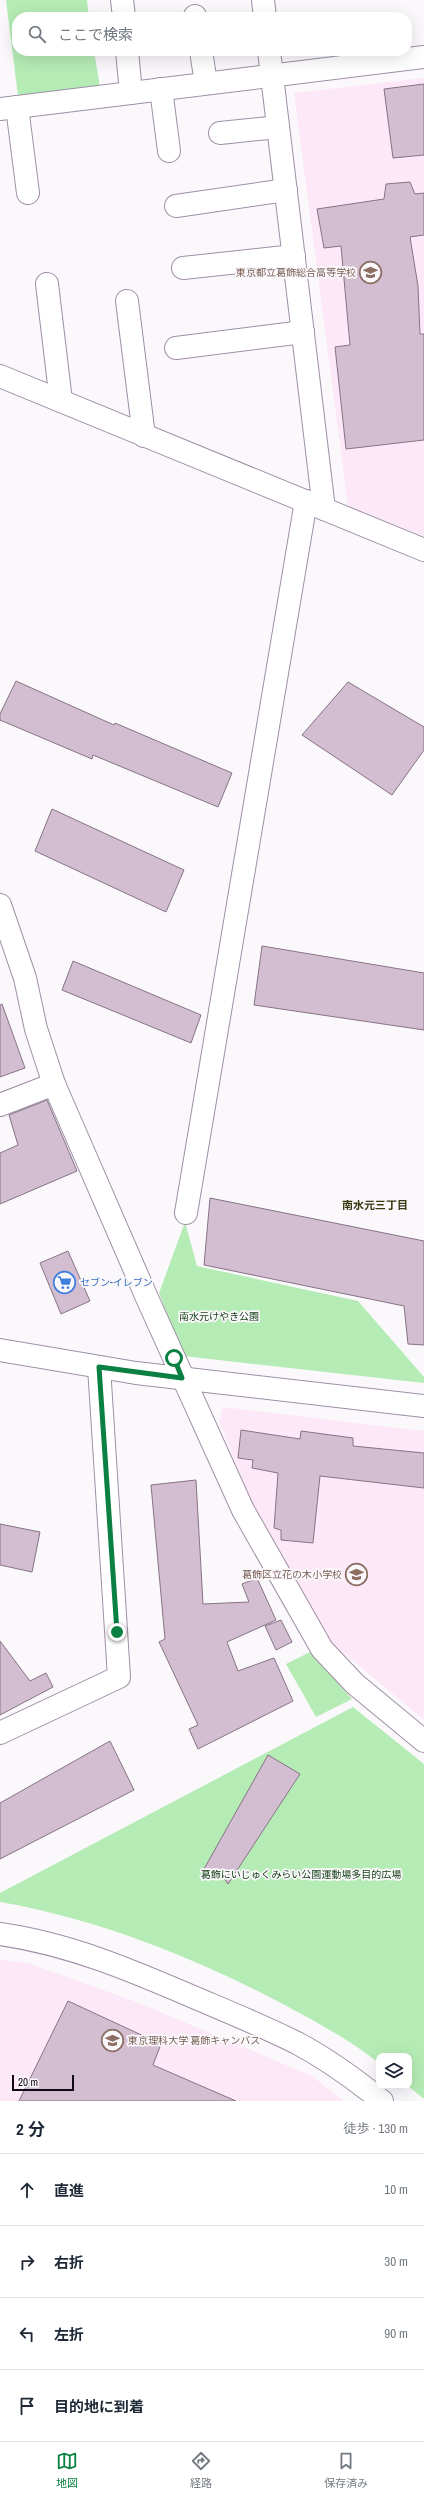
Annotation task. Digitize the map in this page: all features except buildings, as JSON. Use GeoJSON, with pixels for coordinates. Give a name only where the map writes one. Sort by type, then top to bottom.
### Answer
{"type":"FeatureCollection","features":[{"type":"Feature","properties":{"kind":"street"},"geometry":{"type":"LineString","coordinates":[[122,0],[123,12]]}},
{"type":"Feature","properties":{"kind":"street"},"geometry":{"type":"LineString","coordinates":[[263,0],[264,12]]}},
{"type":"Feature","properties":{"kind":"street"},"geometry":{"type":"LineString","coordinates":[[127,56],[131,93]]}},
{"type":"Feature","properties":{"kind":"street"},"geometry":{"type":"LineString","coordinates":[[201,56],[206,83]]}},
{"type":"Feature","properties":{"kind":"street"},"geometry":{"type":"LineString","coordinates":[[186,1213],[315,505],[303,332],[270,56]]}},
{"type":"Feature","properties":{"kind":"street"},"geometry":{"type":"LineString","coordinates":[[28,193],[9,108],[424,57]]}},
{"type":"Feature","properties":{"kind":"street"},"geometry":{"type":"LineString","coordinates":[[161,89],[169,151]]}},
{"type":"Feature","properties":{"kind":"street"},"geometry":{"type":"LineString","coordinates":[[220,133],[278,127]]}},
{"type":"Feature","properties":{"kind":"street"},"geometry":{"type":"LineString","coordinates":[[176,206],[286,190]]}},
{"type":"Feature","properties":{"kind":"street"},"geometry":{"type":"LineString","coordinates":[[183,268],[294,256]]}},
{"type":"Feature","properties":{"kind":"street"},"geometry":{"type":"LineString","coordinates":[[47,284],[61,401]]}},
{"type":"Feature","properties":{"kind":"street"},"geometry":{"type":"LineString","coordinates":[[127,301],[144,436]]}},
{"type":"Feature","properties":{"kind":"street"},"geometry":{"type":"LineString","coordinates":[[176,348],[303,332]]}},
{"type":"Feature","properties":{"kind":"street"},"geometry":{"type":"LineString","coordinates":[[0,376],[424,550]]}},
{"type":"Feature","properties":{"kind":"street"},"geometry":{"type":"LineString","coordinates":[[0,905],[25,978],[36,1029],[54,1084],[182,1378],[243,1510],[322,1649],[355,1684],[424,1741]]}},
{"type":"Feature","properties":{"kind":"street"},"geometry":{"type":"LineString","coordinates":[[0,1105],[54,1084]]}},
{"type":"Feature","properties":{"kind":"street"},"geometry":{"type":"LineString","coordinates":[[0,1350],[99,1367],[182,1378],[424,1406]]}},
{"type":"Feature","properties":{"kind":"street"},"geometry":{"type":"LineString","coordinates":[[0,1734],[119,1677],[99,1367]]}},
{"type":"Feature","properties":{"kind":"street"},"geometry":{"type":"LineString","coordinates":[[0,1934],[35,1939],[94,1956],[164,1984],[298,2044],[358,2082],[382,2101]]}},
{"type":"Feature","properties":{"kind":"shaded area","name":"東京都立葛飾総合高等学校"},"geometry":{"type":"Polygon","coordinates":[[[424,78],[424,536],[348,506],[294,93],[424,78]]]}},
{"type":"Feature","properties":{"kind":"shaded area","name":"葛飾区立花の木小学校"},"geometry":{"type":"Polygon","coordinates":[[[223,1407],[424,1431],[424,1720],[327,1639],[254,1508],[219,1421],[223,1407]]]}},
{"type":"Feature","properties":{"kind":"shaded area","name":"東京理科大学 葛飾キャンパス"},"geometry":{"type":"Polygon","coordinates":[[[0,1960],[28,1963],[139,2003],[312,2076],[344,2101],[0,2101],[0,1960]]]}},
{"type":"Feature","properties":{"kind":"green space"},"geometry":{"type":"Polygon","coordinates":[[[6,0],[87,0],[88,12],[12,12],[12,48],[6,0]]]}},
{"type":"Feature","properties":{"kind":"green space"},"geometry":{"type":"Polygon","coordinates":[[[13,56],[95,56],[100,87],[18,96],[13,56]]]}},
{"type":"Feature","properties":{"kind":"green space","name":"南水元けやき公園"},"geometry":{"type":"Polygon","coordinates":[[[185,1222],[197,1266],[358,1301],[424,1377],[424,1383],[183,1356],[159,1293],[185,1222]]]}},
{"type":"Feature","properties":{"kind":"green space"},"geometry":{"type":"Polygon","coordinates":[[[310,1652],[352,1699],[316,1717],[286,1664],[310,1652]]]}},
{"type":"Feature","properties":{"kind":"green space","name":"葛飾にいじゅくみらい公園運動場多目的広場"},"geometry":{"type":"Polygon","coordinates":[[[353,1707],[424,1764],[424,2099],[412,2089],[412,2053],[376,2053],[376,2061],[344,2038],[319,2024],[248,1986],[214,1970],[179,1955],[109,1929],[37,1909],[0,1902],[0,1893],[353,1707]]]}},
{"type":"Feature","properties":{"kind":"place","name":"東京都立葛飾総合高等学校"},"geometry":{"type":"Point","coordinates":[371,272]}},
{"type":"Feature","properties":{"kind":"place","name":"セブン-イレブン"},"geometry":{"type":"Point","coordinates":[65,1282]}},
{"type":"Feature","properties":{"kind":"place","name":"葛飾区立花の木小学校"},"geometry":{"type":"Point","coordinates":[357,1574]}},
{"type":"Feature","properties":{"kind":"place","name":"東京理科大学 葛飾キャンパス"},"geometry":{"type":"Point","coordinates":[113,2040]}},
{"type":"Feature","properties":{"kind":"district","name":"南水元三丁目"},"geometry":{"type":"Point","coordinates":[375,1205]}},
{"type":"Feature","properties":{"kind":"route"},"geometry":{"type":"LineString","coordinates":[[117,1632],[99,1367],[182,1378],[174,1358]]}}]}
